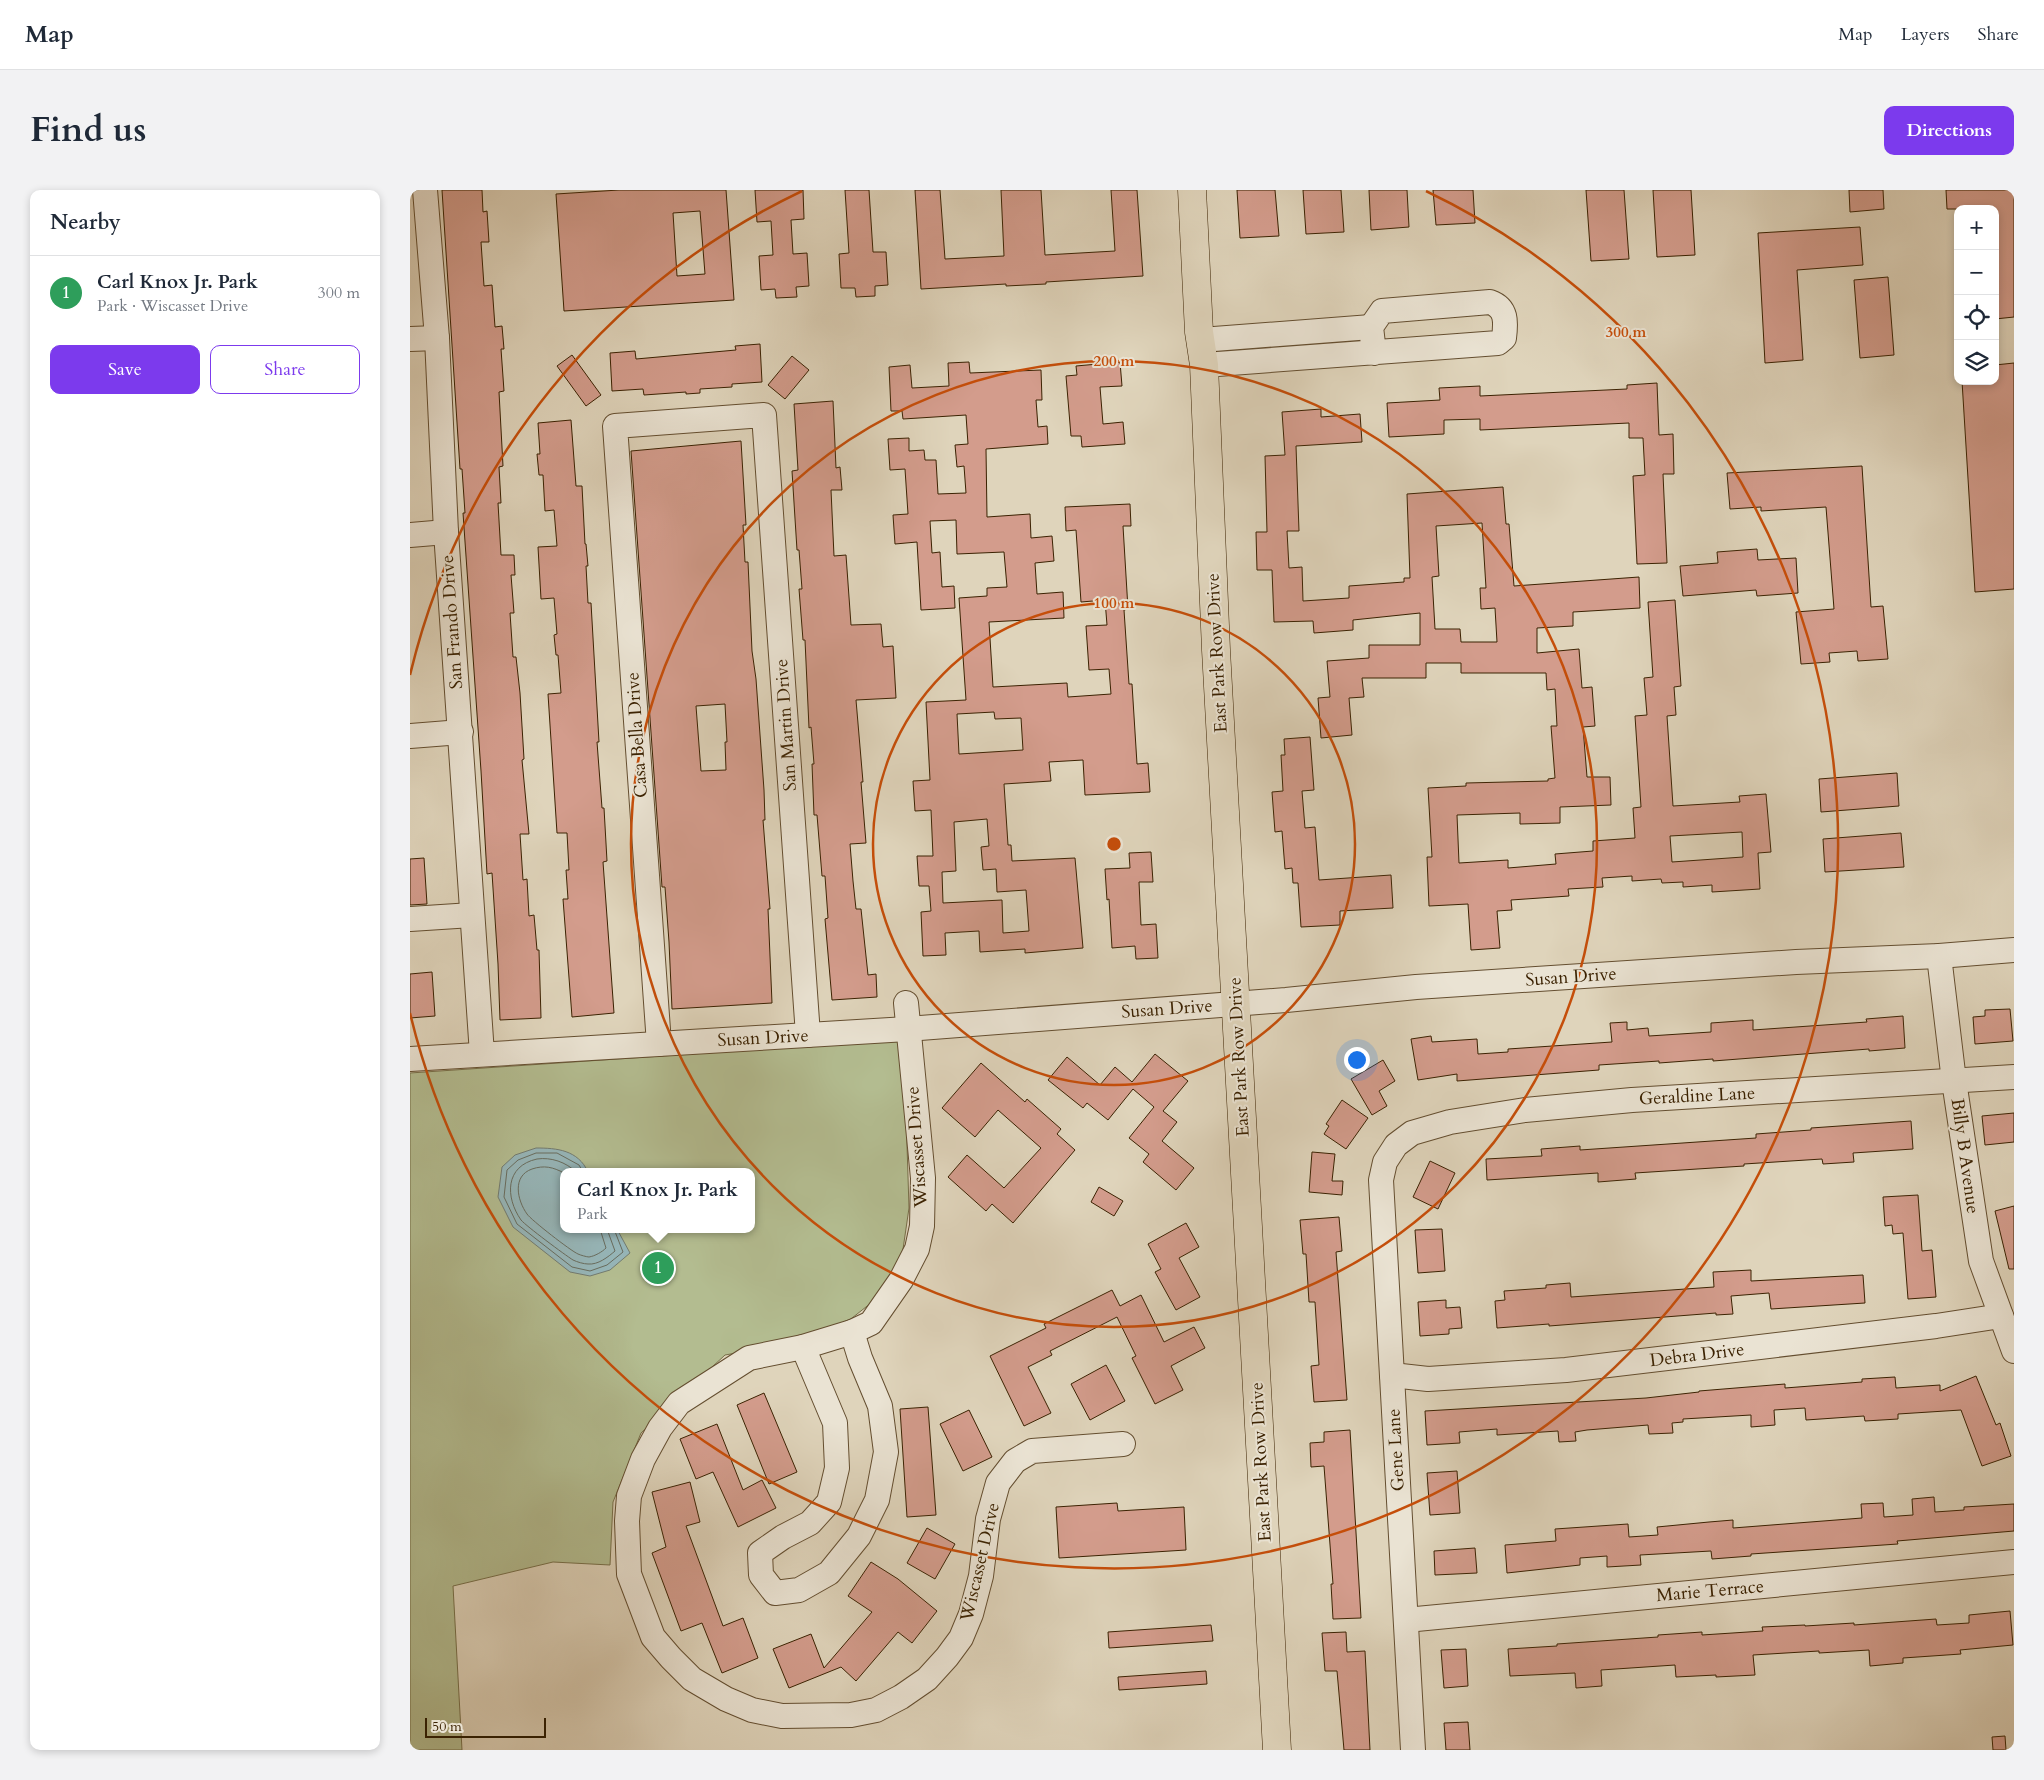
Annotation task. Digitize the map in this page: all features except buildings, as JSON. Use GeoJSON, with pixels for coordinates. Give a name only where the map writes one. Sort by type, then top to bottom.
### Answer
{"type":"FeatureCollection","features":[{"type":"Feature","properties":{"kind":"main road","name":"East Park Row Drive"},"geometry":{"type":"LineString","coordinates":[[1192,190],[1277,1750]]}},
{"type":"Feature","properties":{"kind":"street","name":"San Frando Drive"},"geometry":{"type":"LineString","coordinates":[[425,190],[437,338],[446,532],[482,1054]]}},
{"type":"Feature","properties":{"kind":"street"},"geometry":{"type":"LineString","coordinates":[[1202,352],[1374,353],[1498,343],[1504,338],[1506,327],[1504,314],[1498,305],[1490,302],[1382,310],[1371,327],[1374,353]]}},
{"type":"Feature","properties":{"kind":"street"},"geometry":{"type":"LineString","coordinates":[[1202,352],[1371,327]]}},
{"type":"Feature","properties":{"kind":"street"},"geometry":{"type":"LineString","coordinates":[[410,339],[437,338]]}},
{"type":"Feature","properties":{"kind":"street","name":"San Martin Drive"},"geometry":{"type":"LineString","coordinates":[[616,426],[764,415],[808,1035]]}},
{"type":"Feature","properties":{"kind":"street","name":"Casa Bella Drive"},"geometry":{"type":"LineString","coordinates":[[616,426],[659,1044]]}},
{"type":"Feature","properties":{"kind":"street"},"geometry":{"type":"LineString","coordinates":[[410,535],[446,532]]}},
{"type":"Feature","properties":{"kind":"street"},"geometry":{"type":"LineString","coordinates":[[410,736],[460,732]]}},
{"type":"Feature","properties":{"kind":"street"},"geometry":{"type":"LineString","coordinates":[[410,920],[472,915]]}},
{"type":"Feature","properties":{"kind":"street","name":"Susan Drive"},"geometry":{"type":"LineString","coordinates":[[410,1059],[907,1029],[1350,995],[1416,987],[2014,950]]}},
{"type":"Feature","properties":{"kind":"street","name":"Billy B Avenue"},"geometry":{"type":"LineString","coordinates":[[1939,956],[1954,1081],[1981,1261],[2014,1351]]}},
{"type":"Feature","properties":{"kind":"street","name":"Wiscasset Drive"},"geometry":{"type":"LineString","coordinates":[[906,1004],[923,1178],[922,1226],[916,1249],[902,1280],[871,1323],[852,1332],[803,1347],[749,1358],[679,1403],[660,1428],[643,1459],[629,1496],[627,1520],[629,1574],[654,1637],[692,1679],[726,1699],[752,1710],[782,1716],[851,1716],[876,1710],[901,1698],[927,1679],[961,1638],[971,1614],[981,1576],[988,1519],[998,1483],[1015,1462],[1032,1451],[1123,1444]]}},
{"type":"Feature","properties":{"kind":"street","name":"Geraldine Lane"},"geometry":{"type":"LineString","coordinates":[[1391,1153],[1396,1145],[1412,1132],[1450,1122],[1525,1110],[1632,1100],[2014,1078]]}},
{"type":"Feature","properties":{"kind":"street","name":"Gene Lane"},"geometry":{"type":"LineString","coordinates":[[1391,1153],[1385,1162],[1381,1180],[1413,1750]]}},
{"type":"Feature","properties":{"kind":"street","name":"Debra Drive"},"geometry":{"type":"LineString","coordinates":[[1392,1375],[1428,1379],[1566,1370],[1936,1326],[2000,1316]]}},
{"type":"Feature","properties":{"kind":"street"},"geometry":{"type":"LineString","coordinates":[[803,1347],[835,1423],[837,1468],[829,1502],[810,1524],[783,1537],[760,1554],[761,1575],[775,1593],[799,1590],[829,1573],[859,1536],[877,1500],[886,1452],[880,1406],[860,1358],[852,1332]]}},
{"type":"Feature","properties":{"kind":"street","name":"Marie Terrace"},"geometry":{"type":"LineString","coordinates":[[1406,1620],[2014,1562]]}},
{"type":"Feature","properties":{"kind":"green space"},"geometry":{"type":"Polygon","coordinates":[[[899,1040],[905,1082],[909,1208],[902,1256],[885,1288],[871,1303],[828,1337],[725,1355],[641,1433],[613,1502],[610,1565],[553,1562],[453,1586],[462,1750],[410,1750],[410,1073],[899,1040]]]}},
{"type":"Feature","properties":{"kind":"water"},"geometry":{"type":"Polygon","coordinates":[[[536,1148],[552,1149],[566,1152],[579,1159],[586,1168],[560,1168],[560,1233],[619,1233],[630,1253],[610,1270],[590,1276],[570,1272],[513,1227],[498,1197],[502,1167],[515,1155],[536,1148]]]}},
{"type":"Feature","properties":{"kind":"place","name":"Carl Knox Jr. Park"},"geometry":{"type":"Point","coordinates":[658,1268]}}]}
